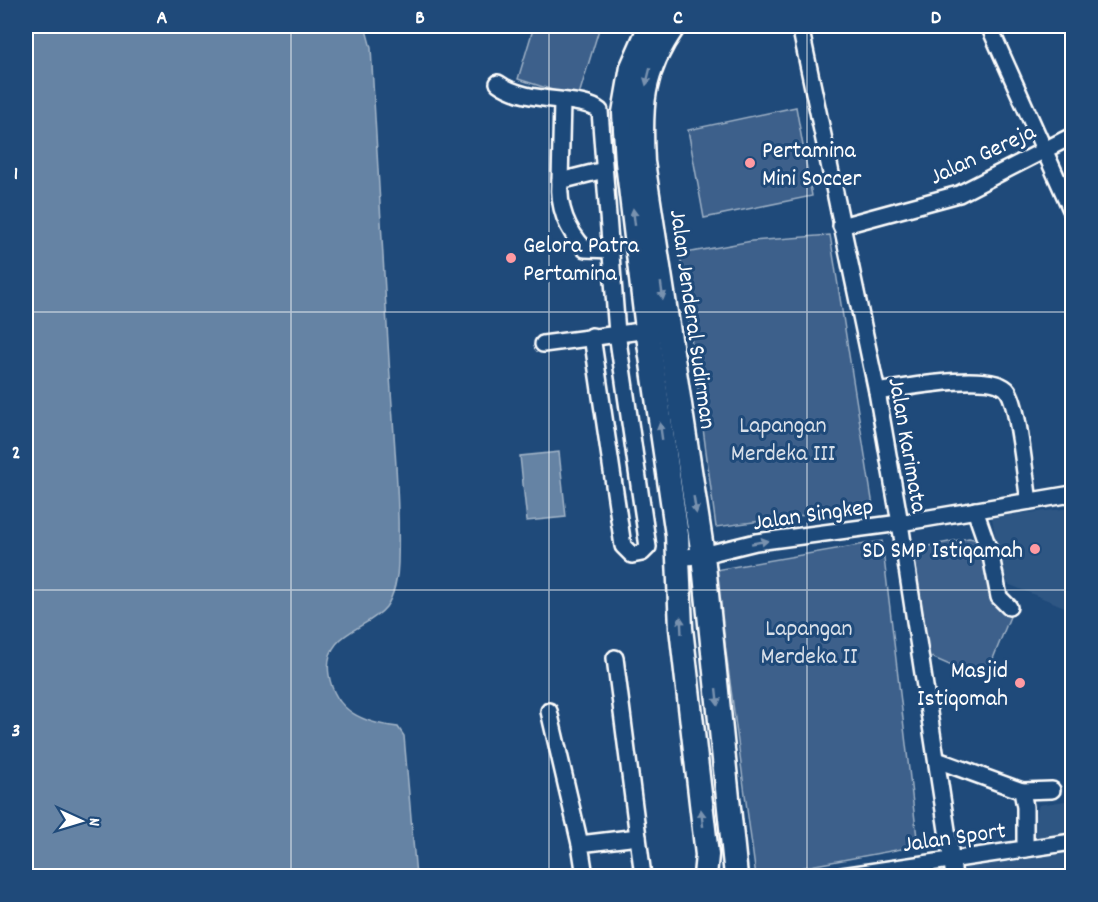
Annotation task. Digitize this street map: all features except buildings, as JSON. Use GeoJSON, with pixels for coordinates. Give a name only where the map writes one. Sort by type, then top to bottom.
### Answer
{"type":"FeatureCollection","features":[{"type":"Feature","properties":{"kind":"highway","name":"Jalan Jenderal Sudirman"},"geometry":{"type":"LineString","coordinates":[[650,26],[632,67],[624,113],[657,329],[703,555],[736,876]]}},
{"type":"Feature","properties":{"kind":"highway","name":"Jalan Jenderal Sudirman"},"geometry":{"type":"LineString","coordinates":[[674,26],[648,72],[640,114],[657,329],[679,558],[681,628],[707,855],[705,876]]}},
{"type":"Feature","properties":{"kind":"street","name":"Jalan Karimata"},"geometry":{"type":"LineString","coordinates":[[800,26],[877,392],[900,523],[937,760],[949,858],[954,876]]}},
{"type":"Feature","properties":{"kind":"street"},"geometry":{"type":"LineString","coordinates":[[989,26],[1072,212]]}},
{"type":"Feature","properties":{"kind":"street"},"geometry":{"type":"LineString","coordinates":[[498,83],[516,94],[596,108],[600,111],[617,333],[648,547],[642,553],[632,555],[622,546],[592,336]]}},
{"type":"Feature","properties":{"kind":"street"},"geometry":{"type":"LineString","coordinates":[[562,102],[559,195],[562,212],[575,238],[585,249],[612,250]]}},
{"type":"Feature","properties":{"kind":"street","name":"Jalan Gereja"},"geometry":{"type":"LineString","coordinates":[[841,226],[959,194],[1072,136]]}},
{"type":"Feature","properties":{"kind":"street"},"geometry":{"type":"LineString","coordinates":[[560,181],[604,170]]}},
{"type":"Feature","properties":{"kind":"street"},"geometry":{"type":"LineString","coordinates":[[543,344],[657,329]]}},
{"type":"Feature","properties":{"kind":"street"},"geometry":{"type":"LineString","coordinates":[[877,392],[964,381],[993,381],[1008,391],[1015,416],[1029,501]]}},
{"type":"Feature","properties":{"kind":"street","name":"Jalan Singkep"},"geometry":{"type":"LineString","coordinates":[[679,558],[703,555],[756,542],[900,523],[1072,494]]}},
{"type":"Feature","properties":{"kind":"street"},"geometry":{"type":"LineString","coordinates":[[975,510],[989,548],[999,597],[1009,607]]}},
{"type":"Feature","properties":{"kind":"street"},"geometry":{"type":"LineString","coordinates":[[615,658],[643,876]]}},
{"type":"Feature","properties":{"kind":"street"},"geometry":{"type":"LineString","coordinates":[[549,711],[580,844],[585,876]]}},
{"type":"Feature","properties":{"kind":"street"},"geometry":{"type":"LineString","coordinates":[[937,760],[1022,791],[1052,790]]}},
{"type":"Feature","properties":{"kind":"street"},"geometry":{"type":"LineString","coordinates":[[1022,791],[1025,807],[1025,849]]}},
{"type":"Feature","properties":{"kind":"street"},"geometry":{"type":"LineString","coordinates":[[580,844],[638,837]]}},
{"type":"Feature","properties":{"kind":"street","name":"Jalan Sport"},"geometry":{"type":"LineString","coordinates":[[842,876],[949,858],[1072,842]]}},
{"type":"Feature","properties":{"kind":"shaded area"},"geometry":{"type":"Polygon","coordinates":[[[26,26],[365,26],[371,48],[397,487],[398,568],[393,592],[386,607],[339,641],[332,649],[329,675],[332,688],[345,707],[363,719],[398,727],[404,736],[416,876],[26,876],[26,26]]]}},
{"type":"Feature","properties":{"kind":"shaded area"},"geometry":{"type":"Polygon","coordinates":[[[559,452],[566,517],[527,521],[520,456],[559,452]]]}},
{"type":"Feature","properties":{"kind":"shaded area","name":"SD SMP Istiqamah"},"geometry":{"type":"Polygon","coordinates":[[[1072,508],[1072,610],[1003,582],[992,517],[1072,508]]]}},
{"type":"Feature","properties":{"kind":"shaded area"},"geometry":{"type":"Polygon","coordinates":[[[1072,800],[1072,833],[1027,839],[1039,805],[1072,800]]]}},
{"type":"Feature","properties":{"kind":"shaded area"},"geometry":{"type":"Polygon","coordinates":[[[1072,852],[1072,876],[960,876],[959,869],[1072,852]]]}},
{"type":"Feature","properties":{"kind":"green space"},"geometry":{"type":"Polygon","coordinates":[[[534,26],[600,26],[578,98],[518,79],[534,26]]]}},
{"type":"Feature","properties":{"kind":"green space","name":"Pertamina Mini Soccer"},"geometry":{"type":"Polygon","coordinates":[[[796,107],[812,196],[704,218],[688,130],[796,107]]]}},
{"type":"Feature","properties":{"kind":"green space","name":"Lapangan Merdeka III"},"geometry":{"type":"Polygon","coordinates":[[[830,235],[873,506],[716,527],[680,254],[752,241],[830,235]]]}},
{"type":"Feature","properties":{"kind":"green space"},"geometry":{"type":"Polygon","coordinates":[[[969,538],[988,542],[1011,614],[988,671],[980,668],[977,677],[929,656],[913,549],[969,538]]]}},
{"type":"Feature","properties":{"kind":"green space","name":"Lapangan Merdeka II"},"geometry":{"type":"Polygon","coordinates":[[[882,541],[918,846],[756,876],[715,570],[882,541]]]}},
{"type":"Feature","properties":{"kind":"place","name":"Pertamina Mini Soccer"},"geometry":{"type":"Point","coordinates":[750,163]}},
{"type":"Feature","properties":{"kind":"place","name":"Gelora Patra Pertamina"},"geometry":{"type":"Point","coordinates":[511,258]}},
{"type":"Feature","properties":{"kind":"place","name":"SD SMP Istiqamah"},"geometry":{"type":"Point","coordinates":[1035,549]}},
{"type":"Feature","properties":{"kind":"place","name":"Masjid Istiqomah"},"geometry":{"type":"Point","coordinates":[1020,683]}}]}
